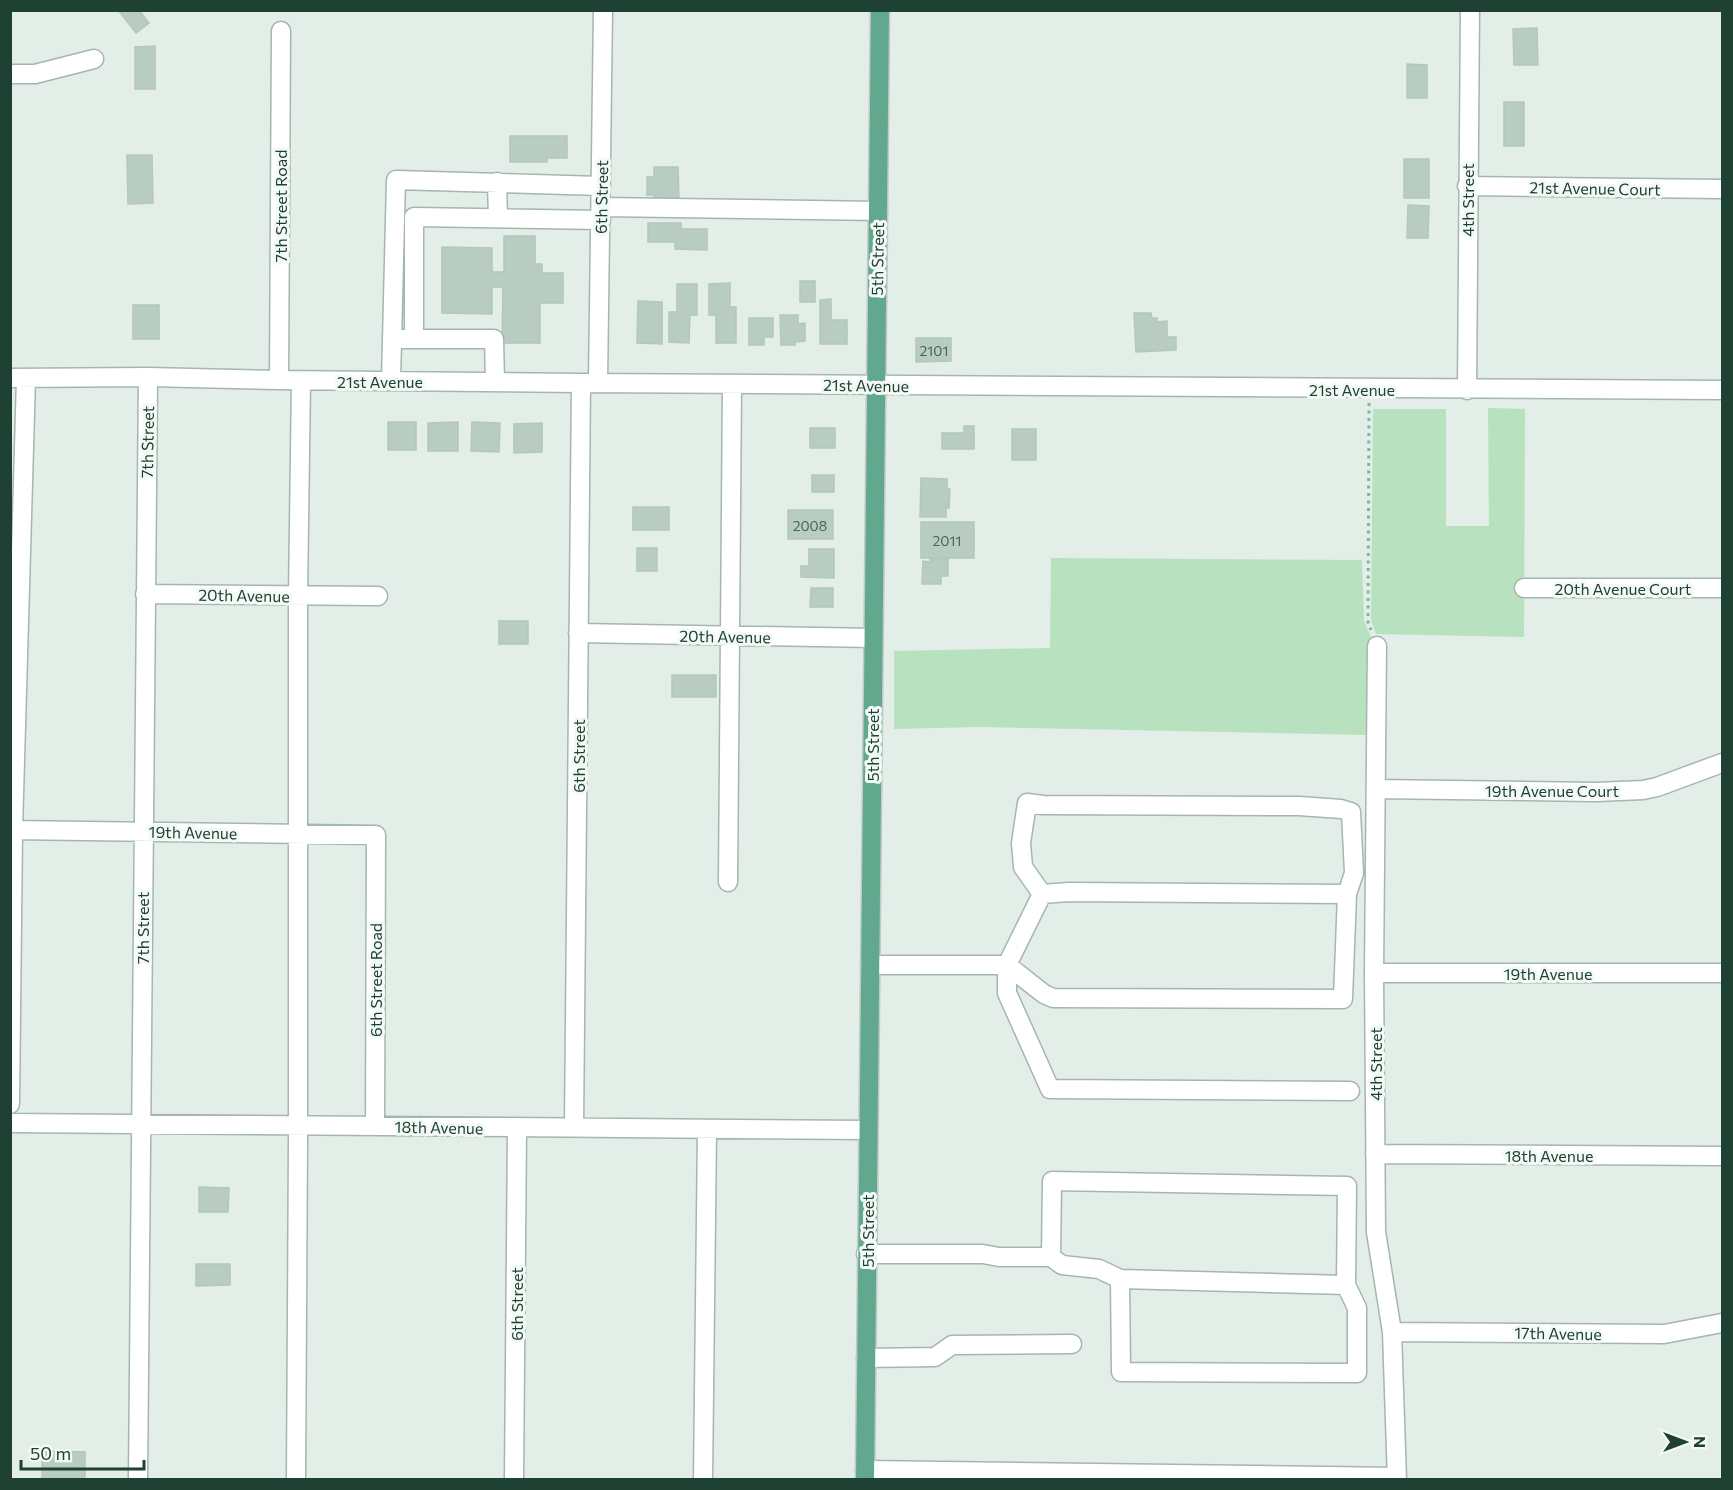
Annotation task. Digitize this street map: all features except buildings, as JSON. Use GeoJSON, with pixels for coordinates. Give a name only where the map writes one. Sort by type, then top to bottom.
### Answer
{"type":"FeatureCollection","features":[{"type":"Feature","properties":{"kind":"main road","name":"5th Street"},"geometry":{"type":"LineString","coordinates":[[865,1475],[880,10]]}},
{"type":"Feature","properties":{"kind":"street","name":"6th Street"},"geometry":{"type":"LineString","coordinates":[[574,1128],[578,633],[601,213],[603,10]]}},
{"type":"Feature","properties":{"kind":"street","name":"4th Street"},"geometry":{"type":"LineString","coordinates":[[1467,390],[1470,10]]}},
{"type":"Feature","properties":{"kind":"street","name":"7th Street Road"},"geometry":{"type":"LineString","coordinates":[[279,381],[281,31]]}},
{"type":"Feature","properties":{"kind":"street"},"geometry":{"type":"LineString","coordinates":[[10,74],[35,75],[94,59]]}},
{"type":"Feature","properties":{"kind":"street"},"geometry":{"type":"LineString","coordinates":[[396,180],[601,186]]}},
{"type":"Feature","properties":{"kind":"street"},"geometry":{"type":"LineString","coordinates":[[396,180],[414,217],[414,339]]}},
{"type":"Feature","properties":{"kind":"street"},"geometry":{"type":"LineString","coordinates":[[391,381],[396,180]]}},
{"type":"Feature","properties":{"kind":"street"},"geometry":{"type":"LineString","coordinates":[[497,182],[498,218]]}},
{"type":"Feature","properties":{"kind":"street","name":"21st Avenue Court"},"geometry":{"type":"LineString","coordinates":[[1467,186],[1722,189]]}},
{"type":"Feature","properties":{"kind":"street"},"geometry":{"type":"LineString","coordinates":[[414,217],[498,218],[601,213],[878,211]]}},
{"type":"Feature","properties":{"kind":"street"},"geometry":{"type":"LineString","coordinates":[[392,339],[494,339],[495,382]]}},
{"type":"Feature","properties":{"kind":"street","name":"21st Avenue"},"geometry":{"type":"LineString","coordinates":[[18,378],[148,377],[279,381],[1722,390]]}},
{"type":"Feature","properties":{"kind":"street","name":"7th Street"},"geometry":{"type":"LineString","coordinates":[[138,1479],[142,831],[148,377]]}},
{"type":"Feature","properties":{"kind":"street"},"geometry":{"type":"LineString","coordinates":[[10,1104],[18,378]]}},
{"type":"Feature","properties":{"kind":"street"},"geometry":{"type":"LineString","coordinates":[[296,1479],[297,595],[301,381]]}},
{"type":"Feature","properties":{"kind":"street"},"geometry":{"type":"LineString","coordinates":[[728,882],[732,384]]}},
{"type":"Feature","properties":{"kind":"street","name":"20th Avenue Court"},"geometry":{"type":"LineString","coordinates":[[1524,588],[1722,588]]}},
{"type":"Feature","properties":{"kind":"street","name":"20th Avenue"},"geometry":{"type":"LineString","coordinates":[[146,594],[378,596]]}},
{"type":"Feature","properties":{"kind":"street","name":"20th Avenue"},"geometry":{"type":"LineString","coordinates":[[578,633],[873,638]]}},
{"type":"Feature","properties":{"kind":"street","name":"4th Street"},"geometry":{"type":"LineString","coordinates":[[1377,646],[1374,973],[1376,1232],[1392,1332],[1397,1478]]}},
{"type":"Feature","properties":{"kind":"street","name":"19th Avenue Court"},"geometry":{"type":"LineString","coordinates":[[1376,789],[1596,792],[1643,790],[1657,787],[1722,762]]}},
{"type":"Feature","properties":{"kind":"street"},"geometry":{"type":"LineString","coordinates":[[870,965],[1007,965],[1044,994],[1053,998],[1343,999],[1347,894],[1354,873],[1352,812],[1299,806],[1055,806],[1027,803],[1021,843],[1023,867],[1042,894]]}},
{"type":"Feature","properties":{"kind":"street","name":"19th Avenue"},"geometry":{"type":"LineString","coordinates":[[12,830],[376,835]]}},
{"type":"Feature","properties":{"kind":"street","name":"6th Street Road"},"geometry":{"type":"LineString","coordinates":[[375,1126],[376,835]]}},
{"type":"Feature","properties":{"kind":"street"},"geometry":{"type":"LineString","coordinates":[[1042,894],[1069,892],[1347,894]]}},
{"type":"Feature","properties":{"kind":"street"},"geometry":{"type":"LineString","coordinates":[[1042,894],[1007,965],[1007,993],[1050,1089],[1350,1092]]}},
{"type":"Feature","properties":{"kind":"street","name":"19th Avenue"},"geometry":{"type":"LineString","coordinates":[[1374,973],[1722,973]]}},
{"type":"Feature","properties":{"kind":"street","name":"18th Avenue"},"geometry":{"type":"LineString","coordinates":[[10,1123],[868,1130]]}},
{"type":"Feature","properties":{"kind":"street","name":"6th Street"},"geometry":{"type":"LineString","coordinates":[[514,1479],[517,1128]]}},
{"type":"Feature","properties":{"kind":"street"},"geometry":{"type":"LineString","coordinates":[[703,1479],[707,1129]]}},
{"type":"Feature","properties":{"kind":"street","name":"18th Avenue"},"geometry":{"type":"LineString","coordinates":[[1375,1154],[1722,1156]]}},
{"type":"Feature","properties":{"kind":"street"},"geometry":{"type":"LineString","coordinates":[[1051,1257],[1052,1181],[1347,1186],[1346,1285],[1357,1308],[1357,1373],[1121,1372],[1120,1279]]}},
{"type":"Feature","properties":{"kind":"street"},"geometry":{"type":"LineString","coordinates":[[866,1254],[983,1254],[999,1257],[1051,1257],[1062,1265],[1099,1269],[1120,1279],[1346,1285]]}},
{"type":"Feature","properties":{"kind":"street","name":"17th Avenue"},"geometry":{"type":"LineString","coordinates":[[1392,1332],[1664,1334],[1722,1323]]}},
{"type":"Feature","properties":{"kind":"street"},"geometry":{"type":"LineString","coordinates":[[866,1358],[935,1357],[952,1345],[1072,1344]]}},
{"type":"Feature","properties":{"kind":"street"},"geometry":{"type":"LineString","coordinates":[[865,1475],[1397,1478]]}},
{"type":"Feature","properties":{"kind":"path"},"geometry":{"type":"LineString","coordinates":[[1369,403],[1368,622],[1377,646]]}},
{"type":"Feature","properties":{"kind":"green space"},"geometry":{"type":"Polygon","coordinates":[[[1488,408],[1525,409],[1524,637],[1376,634],[1371,620],[1373,409],[1446,409],[1446,526],[1489,526],[1488,408]]]}},
{"type":"Feature","properties":{"kind":"green space"},"geometry":{"type":"Polygon","coordinates":[[[1051,558],[1362,560],[1364,621],[1371,637],[1368,735],[979,727],[894,729],[894,651],[1050,648],[1051,558]]]}}]}
